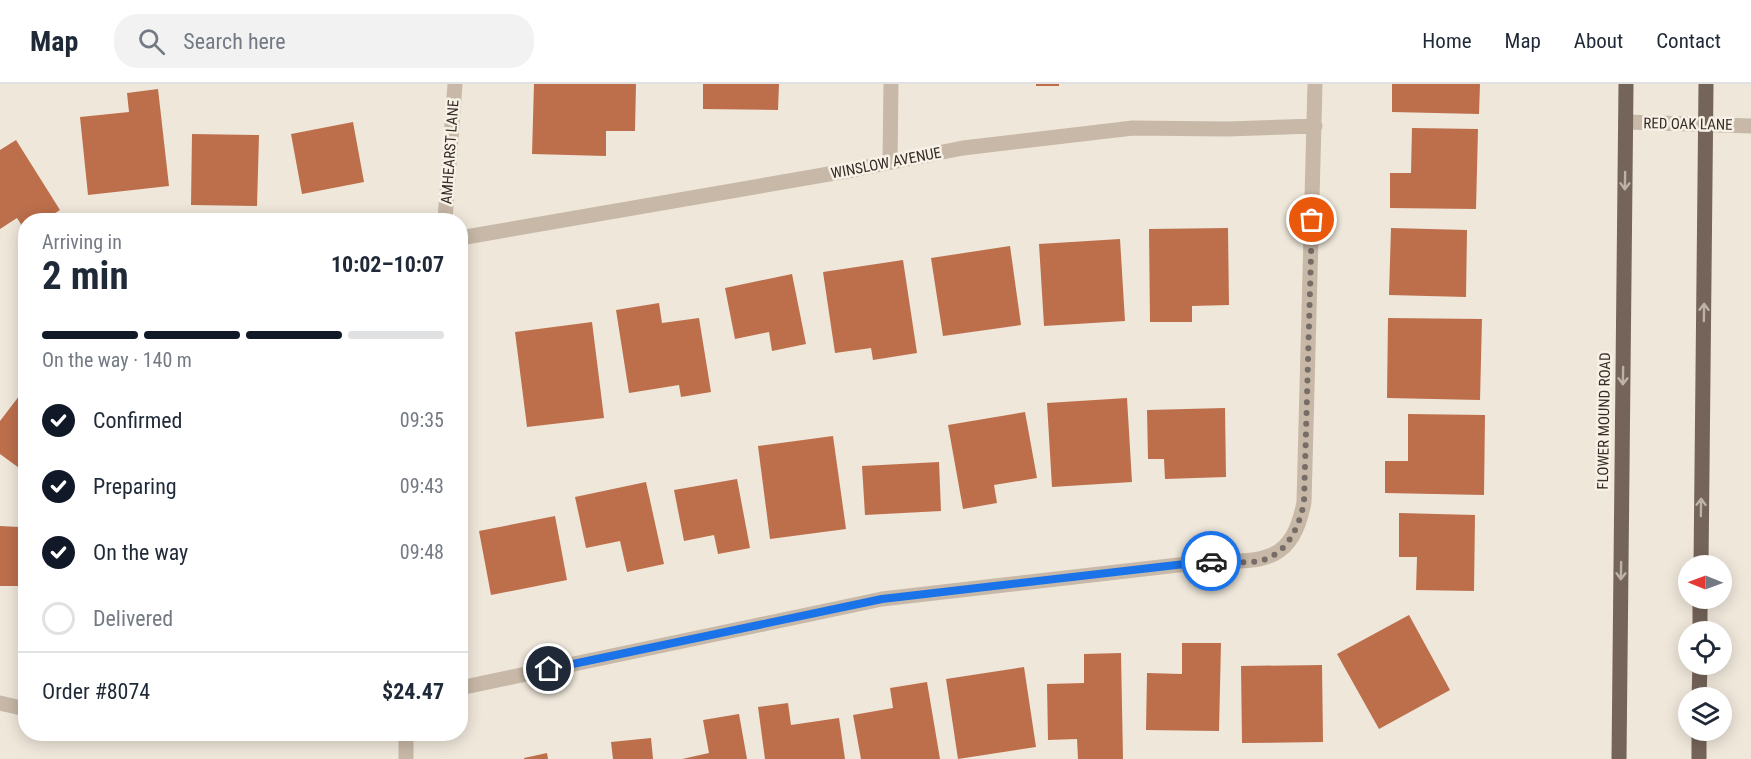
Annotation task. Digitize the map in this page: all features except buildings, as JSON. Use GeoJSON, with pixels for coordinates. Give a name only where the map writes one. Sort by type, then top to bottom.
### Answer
{"type":"FeatureCollection","features":[{"type":"Feature","properties":{"kind":"main road","name":"FLOWER MOUND ROAD"},"geometry":{"type":"LineString","coordinates":[[1619,759],[1626,84]]}},
{"type":"Feature","properties":{"kind":"main road"},"geometry":{"type":"LineString","coordinates":[[1701,555],[1706,84]]}},
{"type":"Feature","properties":{"kind":"main road"},"geometry":{"type":"LineString","coordinates":[[1699,741],[1699,759]]}},
{"type":"Feature","properties":{"kind":"street","name":"AMHEARST LANE"},"geometry":{"type":"LineString","coordinates":[[445,213],[455,84]]}},
{"type":"Feature","properties":{"kind":"street"},"geometry":{"type":"LineString","coordinates":[[890,161],[891,84]]}},
{"type":"Feature","properties":{"kind":"street"},"geometry":{"type":"LineString","coordinates":[[468,686],[882,599],[1213,561],[1256,562],[1285,548],[1300,523],[1304,502],[1315,84]]}},
{"type":"Feature","properties":{"kind":"street","name":"RED OAK LANE"},"geometry":{"type":"LineString","coordinates":[[1626,122],[1751,126]]}},
{"type":"Feature","properties":{"kind":"street","name":"WINSLOW AVENUE"},"geometry":{"type":"LineString","coordinates":[[468,237],[852,170],[963,148],[1133,128],[1227,129],[1315,126]]}},
{"type":"Feature","properties":{"kind":"street"},"geometry":{"type":"LineString","coordinates":[[0,703],[18,707]]}},
{"type":"Feature","properties":{"kind":"street"},"geometry":{"type":"LineString","coordinates":[[406,741],[406,759]]}},
{"type":"Feature","properties":{"kind":"way so far"},"geometry":{"type":"LineString","coordinates":[[1211,561],[1256,562],[1285,548],[1300,523],[1304,502],[1312,220]]}},
{"type":"Feature","properties":{"kind":"route"},"geometry":{"type":"LineString","coordinates":[[549,669],[882,599],[1211,561]]}}]}
